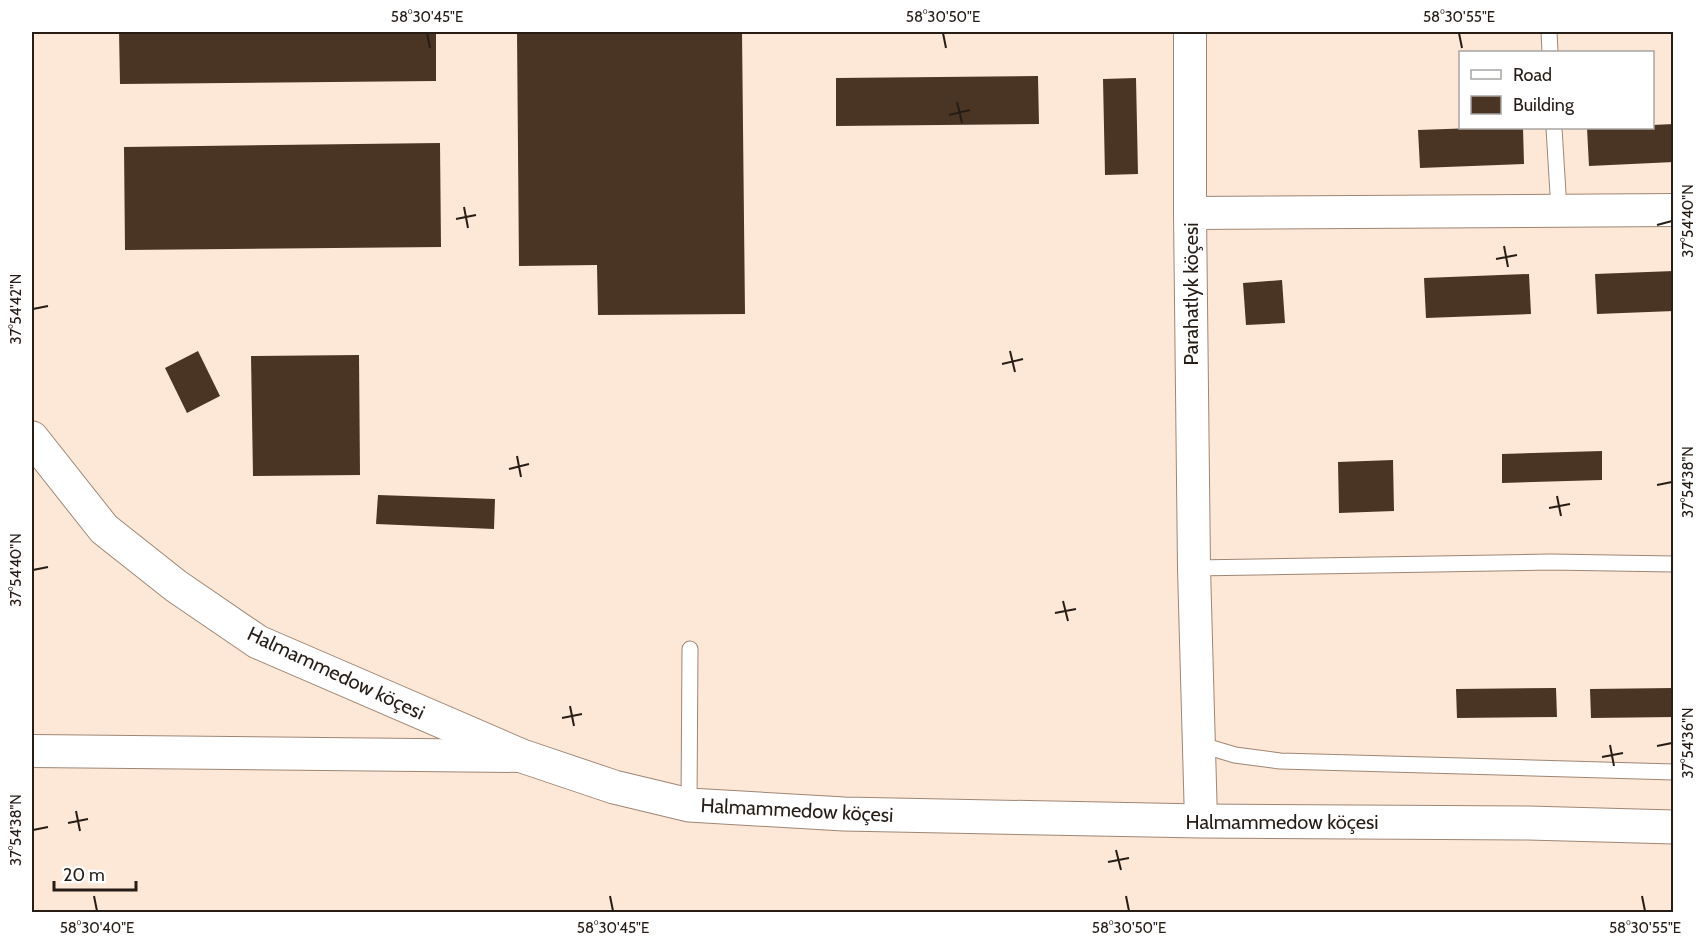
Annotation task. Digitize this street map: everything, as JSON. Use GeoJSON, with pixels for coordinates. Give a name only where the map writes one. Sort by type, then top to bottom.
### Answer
{"type":"FeatureCollection","features":[{"type":"Feature","properties":{"kind":"street"},"geometry":{"type":"LineString","coordinates":[[1190,32],[1190,213]]}},
{"type":"Feature","properties":{"kind":"street","name":"Parahatlyk köçesi"},"geometry":{"type":"LineString","coordinates":[[1201,821],[1194,568],[1190,213],[1674,210]]}},
{"type":"Feature","properties":{"kind":"street","name":"Halmammedow köçesi"},"geometry":{"type":"LineString","coordinates":[[32,438],[104,529],[176,586],[258,642],[522,756],[614,787],[689,805],[844,814],[1674,827]]}},
{"type":"Feature","properties":{"kind":"street"},"geometry":{"type":"LineString","coordinates":[[32,751],[522,756]]}},
{"type":"Feature","properties":{"kind":"lane"},"geometry":{"type":"LineString","coordinates":[[1549,32],[1550,51]]}},
{"type":"Feature","properties":{"kind":"lane"},"geometry":{"type":"LineString","coordinates":[[1554,129],[1559,210]]}},
{"type":"Feature","properties":{"kind":"lane"},"geometry":{"type":"LineString","coordinates":[[1194,568],[1550,562],[1674,564]]}},
{"type":"Feature","properties":{"kind":"lane"},"geometry":{"type":"LineString","coordinates":[[689,805],[690,649]]}},
{"type":"Feature","properties":{"kind":"lane"},"geometry":{"type":"LineString","coordinates":[[1198,744],[1235,755],[1280,761],[1674,772]]}},
{"type":"Feature","properties":{"kind":"building"},"geometry":{"type":"Polygon","coordinates":[[[119,32],[436,32],[436,81],[120,84],[119,32]]]}},
{"type":"Feature","properties":{"kind":"building"},"geometry":{"type":"Polygon","coordinates":[[[517,32],[742,32],[745,314],[598,315],[597,265],[519,266],[517,32]]]}},
{"type":"Feature","properties":{"kind":"building"},"geometry":{"type":"Polygon","coordinates":[[[1038,76],[1039,124],[836,126],[836,78],[1038,76]]]}},
{"type":"Feature","properties":{"kind":"building"},"geometry":{"type":"Polygon","coordinates":[[[1136,78],[1138,174],[1105,175],[1103,79],[1136,78]]]}},
{"type":"Feature","properties":{"kind":"building"},"geometry":{"type":"Polygon","coordinates":[[[1674,124],[1674,162],[1589,166],[1587,129],[1654,129],[1654,125],[1674,124]]]}},
{"type":"Feature","properties":{"kind":"building"},"geometry":{"type":"Polygon","coordinates":[[[1523,129],[1524,164],[1420,168],[1418,130],[1523,129]]]}},
{"type":"Feature","properties":{"kind":"building"},"geometry":{"type":"Polygon","coordinates":[[[440,143],[441,247],[125,250],[124,147],[440,143]]]}},
{"type":"Feature","properties":{"kind":"building"},"geometry":{"type":"Polygon","coordinates":[[[1674,271],[1674,311],[1597,314],[1595,274],[1674,271]]]}},
{"type":"Feature","properties":{"kind":"building"},"geometry":{"type":"Polygon","coordinates":[[[1529,274],[1531,314],[1426,318],[1424,278],[1529,274]]]}},
{"type":"Feature","properties":{"kind":"building"},"geometry":{"type":"Polygon","coordinates":[[[1282,280],[1285,323],[1246,325],[1243,283],[1282,280]]]}},
{"type":"Feature","properties":{"kind":"building"},"geometry":{"type":"Polygon","coordinates":[[[198,351],[220,396],[187,413],[165,368],[198,351]]]}},
{"type":"Feature","properties":{"kind":"building"},"geometry":{"type":"Polygon","coordinates":[[[359,355],[360,475],[253,476],[251,356],[359,355]]]}},
{"type":"Feature","properties":{"kind":"building"},"geometry":{"type":"Polygon","coordinates":[[[1602,451],[1602,480],[1502,483],[1502,454],[1602,451]]]}},
{"type":"Feature","properties":{"kind":"building"},"geometry":{"type":"Polygon","coordinates":[[[1393,460],[1394,511],[1339,513],[1338,462],[1393,460]]]}},
{"type":"Feature","properties":{"kind":"building"},"geometry":{"type":"Polygon","coordinates":[[[378,495],[495,499],[494,529],[376,524],[378,495]]]}},
{"type":"Feature","properties":{"kind":"building"},"geometry":{"type":"Polygon","coordinates":[[[1556,688],[1557,717],[1457,718],[1456,689],[1556,688]]]}},
{"type":"Feature","properties":{"kind":"building"},"geometry":{"type":"Polygon","coordinates":[[[1674,688],[1674,717],[1591,718],[1590,689],[1674,688]]]}}]}
